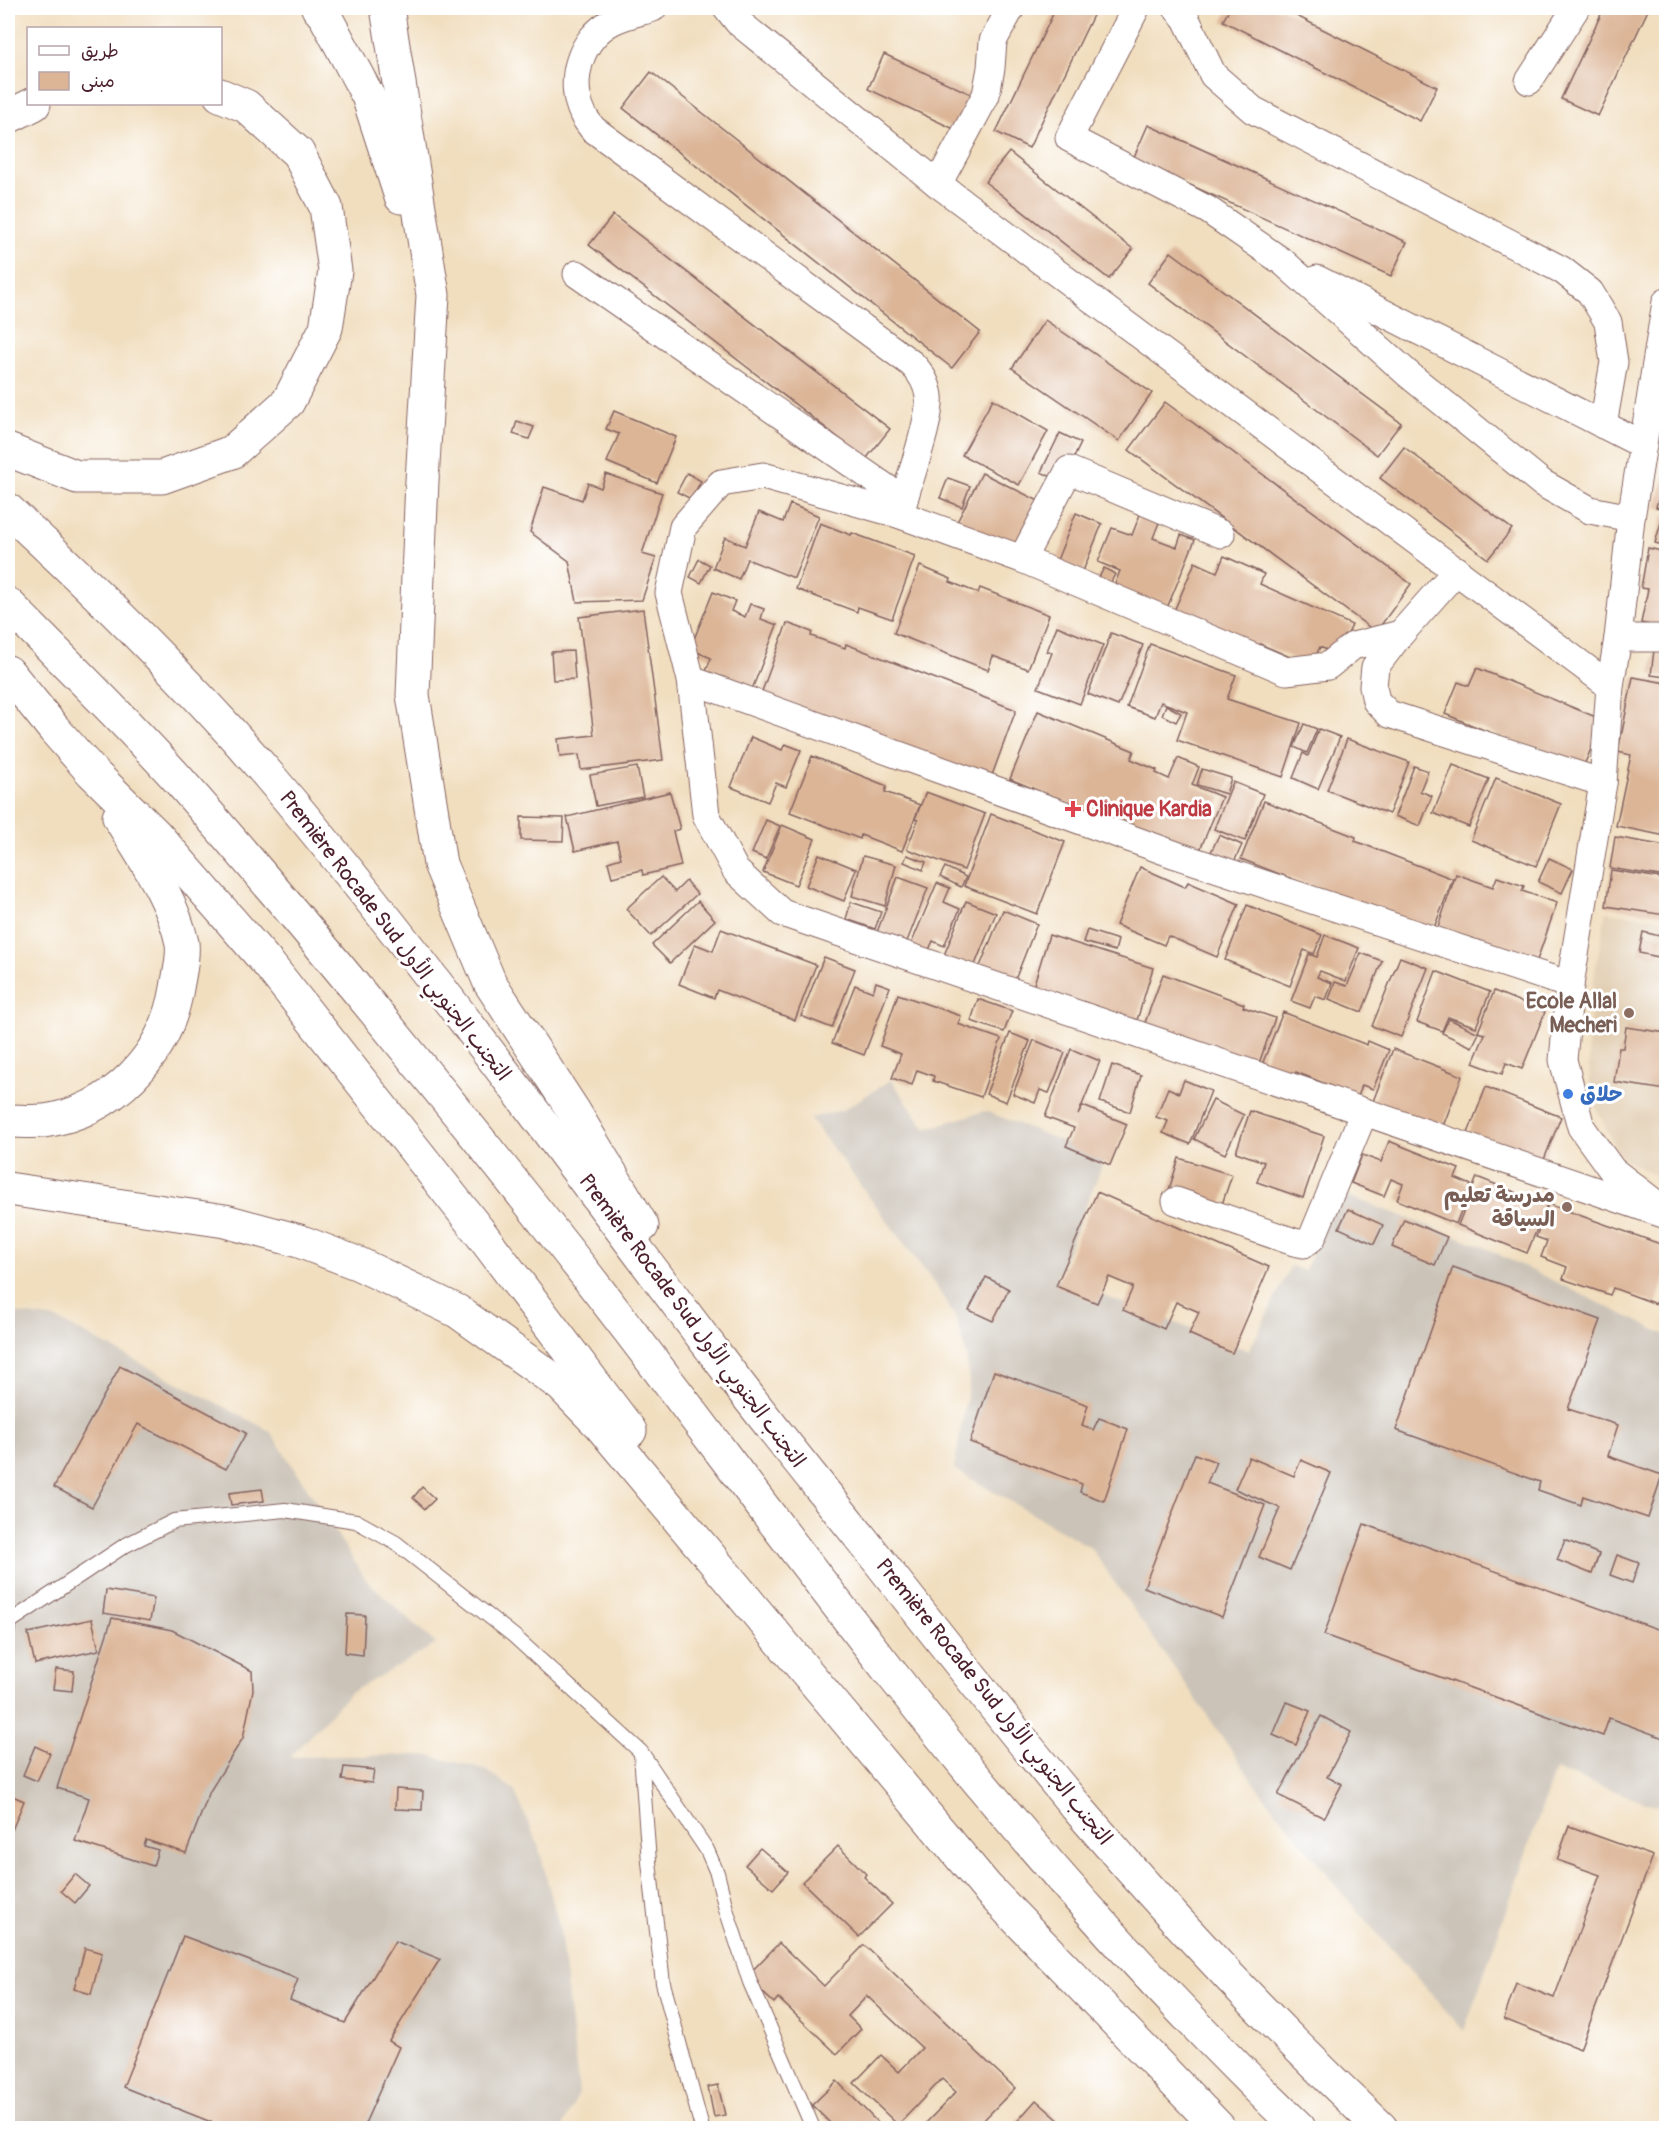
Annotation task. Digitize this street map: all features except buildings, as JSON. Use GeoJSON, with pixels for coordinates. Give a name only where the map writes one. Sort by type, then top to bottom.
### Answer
{"type":"FeatureCollection","features":[{"type":"Feature","properties":{"kind":"highway"},"geometry":{"type":"LineString","coordinates":[[318,8],[325,16],[368,96],[433,295]]}},
{"type":"Feature","properties":{"kind":"highway"},"geometry":{"type":"LineString","coordinates":[[387,8],[433,295],[422,470],[413,695],[440,864],[490,983],[573,1110],[723,1365]]}},
{"type":"Feature","properties":{"kind":"highway"},"geometry":{"type":"LineString","coordinates":[[8,450],[77,477],[162,477],[232,452],[288,402],[326,328],[336,271],[326,207],[298,153],[246,106],[222,96]]}},
{"type":"Feature","properties":{"kind":"highway"},"geometry":{"type":"LineString","coordinates":[[8,117],[32,105]]}},
{"type":"Feature","properties":{"kind":"highway","name":"Première Rocade Sud التجنب الجنوبي الأول"},"geometry":{"type":"LineString","coordinates":[[8,510],[76,573],[192,690],[268,775],[407,945],[723,1365],[948,1649],[1081,1811],[1216,1963],[1302,2053],[1381,2128]]}},
{"type":"Feature","properties":{"kind":"highway"},"geometry":{"type":"LineString","coordinates":[[8,604],[172,773],[384,1023],[568,1252],[890,1671],[975,1776],[1113,1938],[1242,2074],[1299,2128]]}},
{"type":"Feature","properties":{"kind":"highway"},"geometry":{"type":"LineString","coordinates":[[8,672],[54,729],[156,835],[284,984],[485,1239],[845,1718]]}},
{"type":"Feature","properties":{"kind":"highway"},"geometry":{"type":"LineString","coordinates":[[8,1121],[44,1121],[82,1111],[107,1099],[129,1081],[151,1054],[166,1028],[175,1003],[182,945],[168,900],[92,771]]}},
{"type":"Feature","properties":{"kind":"highway"},"geometry":{"type":"LineString","coordinates":[[8,1189],[225,1221],[299,1241],[359,1264],[457,1311],[561,1385],[600,1425],[987,1888],[1219,2128]]}},
{"type":"Feature","properties":{"kind":"street"},"geometry":{"type":"LineString","coordinates":[[653,8],[614,20],[598,31],[587,45],[579,61],[576,79],[577,97],[583,115],[593,129],[903,356],[919,371],[927,388],[929,409],[901,507]]}},
{"type":"Feature","properties":{"kind":"street"},"geometry":{"type":"LineString","coordinates":[[727,8],[738,22],[938,184],[1610,686]]}},
{"type":"Feature","properties":{"kind":"street"},"geometry":{"type":"LineString","coordinates":[[938,184],[986,95],[993,41],[1011,8]]}},
{"type":"Feature","properties":{"kind":"street"},"geometry":{"type":"LineString","coordinates":[[1136,8],[1069,138],[1208,210],[1283,262],[1408,374],[1542,483],[1590,510],[1630,518]]}},
{"type":"Feature","properties":{"kind":"street"},"geometry":{"type":"LineString","coordinates":[[1177,8],[1186,19],[1213,75],[1252,111],[1562,270],[1590,292],[1608,322],[1614,362],[1603,425]]}},
{"type":"Feature","properties":{"kind":"street"},"geometry":{"type":"LineString","coordinates":[[1529,81],[1576,8]]}},
{"type":"Feature","properties":{"kind":"street"},"geometry":{"type":"LineString","coordinates":[[1283,262],[1643,445]]}},
{"type":"Feature","properties":{"kind":"street"},"geometry":{"type":"LineString","coordinates":[[577,274],[901,507]]}},
{"type":"Feature","properties":{"kind":"street"},"geometry":{"type":"LineString","coordinates":[[1666,302],[1630,518],[1618,638],[1610,686],[1603,783],[1570,985],[1563,1060],[1581,1127],[1612,1170],[1666,1214]]}},
{"type":"Feature","properties":{"kind":"street"},"geometry":{"type":"LineString","coordinates":[[1022,559],[1069,470],[1221,534]]}},
{"type":"Feature","properties":{"kind":"street"},"geometry":{"type":"LineString","coordinates":[[1400,634],[1353,646],[1328,666],[1286,671],[901,507],[762,476],[721,483],[683,527],[669,592],[691,680],[706,815],[736,871],[782,913],[1666,1214]]}},
{"type":"Feature","properties":{"kind":"street"},"geometry":{"type":"LineString","coordinates":[[1457,570],[1400,634],[1375,667],[1372,686],[1376,701],[1389,714],[1603,783]]}},
{"type":"Feature","properties":{"kind":"street"},"geometry":{"type":"LineString","coordinates":[[1618,638],[1666,638]]}},
{"type":"Feature","properties":{"kind":"street"},"geometry":{"type":"LineString","coordinates":[[691,680],[1176,855],[1570,985]]}},
{"type":"Feature","properties":{"kind":"street"},"geometry":{"type":"LineString","coordinates":[[1176,1201],[1304,1244],[1312,1238],[1364,1112]]}},
{"type":"Feature","properties":{"kind":"lane"},"geometry":{"type":"LineString","coordinates":[[8,1628],[11,1621],[124,1546],[174,1521],[285,1510],[356,1521],[396,1543],[514,1636],[641,1752],[707,1850],[717,1873],[726,1909],[750,1982],[813,2128]]}},
{"type":"Feature","properties":{"kind":"lane"},"geometry":{"type":"LineString","coordinates":[[641,1752],[649,1862],[663,1983],[702,2128]]}},
{"type":"Feature","properties":{"kind":"shaded area","name":"Ecole Allal Mecheri"},"geometry":{"type":"Polygon","coordinates":[[[1606,912],[1666,919],[1666,1182],[1619,1156],[1591,1096],[1588,1048],[1594,978],[1606,912]]]}},
{"type":"Feature","properties":{"kind":"shaded area"},"geometry":{"type":"Polygon","coordinates":[[[891,1080],[926,1129],[985,1111],[1105,1158],[1057,1278],[1249,1351],[1291,1266],[1305,1271],[1337,1192],[1477,1244],[1666,1335],[1666,1809],[1555,1770],[1464,2031],[1354,1907],[1260,1791],[1090,1547],[954,1469],[969,1383],[966,1353],[955,1317],[936,1286],[810,1118],[843,1110],[891,1080]]]}},
{"type":"Feature","properties":{"kind":"shaded area"},"geometry":{"type":"Polygon","coordinates":[[[8,1306],[15,1313],[56,1319],[270,1431],[367,1581],[436,1644],[350,1693],[290,1757],[426,1755],[484,1769],[514,1790],[538,1845],[560,1930],[579,2093],[562,2128],[8,2128],[8,1306]]]}},
{"type":"Feature","properties":{"kind":"place","name":"Clinique Kardia"},"geometry":{"type":"Point","coordinates":[1073,809]}},
{"type":"Feature","properties":{"kind":"place","name":"Ecole Allal Mecheri"},"geometry":{"type":"Point","coordinates":[1629,1013]}},
{"type":"Feature","properties":{"kind":"place","name":"حلاق"},"geometry":{"type":"Point","coordinates":[1568,1094]}},
{"type":"Feature","properties":{"kind":"place","name":"مدرسة تعليم السياقة"},"geometry":{"type":"Point","coordinates":[1567,1207]}}]}
